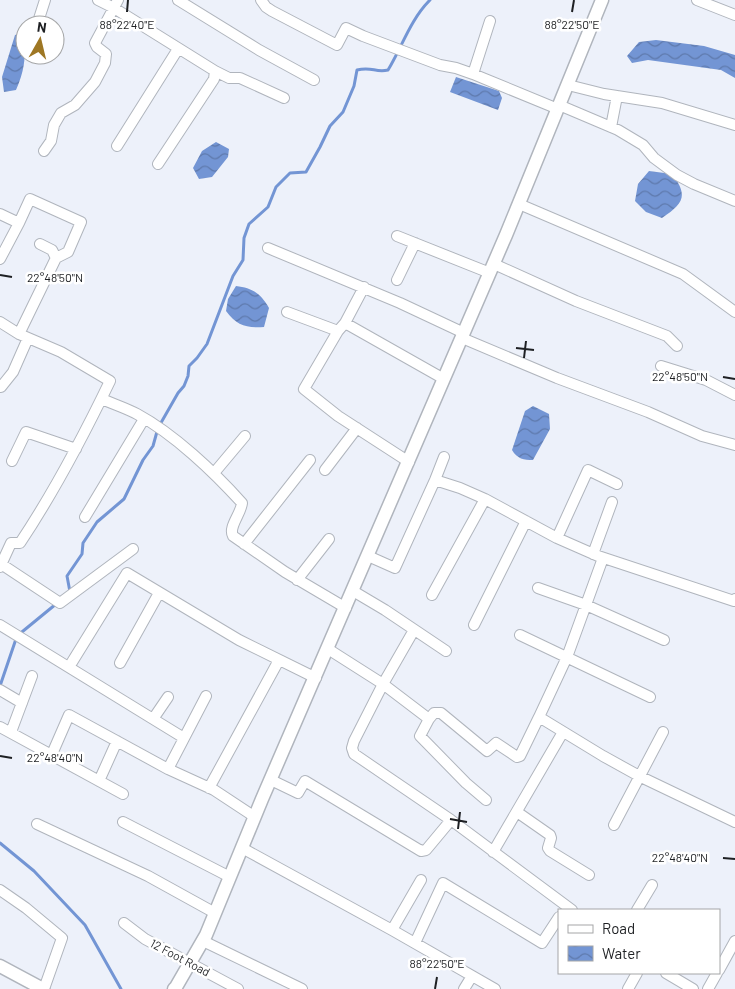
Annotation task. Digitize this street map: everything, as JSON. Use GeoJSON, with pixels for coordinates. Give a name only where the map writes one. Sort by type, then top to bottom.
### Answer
{"type":"FeatureCollection","features":[{"type":"Feature","properties":{"kind":"street"},"geometry":{"type":"LineString","coordinates":[[40,15],[45,0]]}},
{"type":"Feature","properties":{"kind":"street"},"geometry":{"type":"LineString","coordinates":[[98,0],[116,4],[178,49],[215,71],[229,78],[238,77],[284,98]]}},
{"type":"Feature","properties":{"kind":"street"},"geometry":{"type":"LineString","coordinates":[[178,0],[259,50],[314,80]]}},
{"type":"Feature","properties":{"kind":"street"},"geometry":{"type":"LineString","coordinates":[[261,0],[272,11],[337,45],[346,28],[440,65],[473,74],[611,127],[643,145],[654,158],[677,174],[694,184],[735,201]]}},
{"type":"Feature","properties":{"kind":"street"},"geometry":{"type":"LineString","coordinates":[[174,989],[203,941],[492,268],[602,0]]}},
{"type":"Feature","properties":{"kind":"street"},"geometry":{"type":"LineString","coordinates":[[697,0],[735,15]]}},
{"type":"Feature","properties":{"kind":"street"},"geometry":{"type":"LineString","coordinates":[[44,151],[51,141],[54,125],[60,113],[74,105],[95,82],[105,63],[106,54],[95,43],[116,4]]}},
{"type":"Feature","properties":{"kind":"street"},"geometry":{"type":"LineString","coordinates":[[473,74],[490,21]]}},
{"type":"Feature","properties":{"kind":"street"},"geometry":{"type":"LineString","coordinates":[[117,146],[178,49]]}},
{"type":"Feature","properties":{"kind":"street"},"geometry":{"type":"LineString","coordinates":[[158,164],[214,79],[215,71]]}},
{"type":"Feature","properties":{"kind":"street"},"geometry":{"type":"LineString","coordinates":[[568,85],[617,96],[662,103],[735,125]]}},
{"type":"Feature","properties":{"kind":"street"},"geometry":{"type":"LineString","coordinates":[[611,127],[617,96]]}},
{"type":"Feature","properties":{"kind":"street"},"geometry":{"type":"LineString","coordinates":[[0,258],[30,199],[81,222],[68,252],[56,258],[23,336],[12,372],[0,386]]}},
{"type":"Feature","properties":{"kind":"street"},"geometry":{"type":"LineString","coordinates":[[519,204],[683,274],[735,312]]}},
{"type":"Feature","properties":{"kind":"street"},"geometry":{"type":"LineString","coordinates":[[0,214],[19,222]]}},
{"type":"Feature","properties":{"kind":"street"},"geometry":{"type":"LineString","coordinates":[[397,236],[492,268],[576,300],[666,336],[677,346]]}},
{"type":"Feature","properties":{"kind":"street"},"geometry":{"type":"LineString","coordinates":[[397,280],[415,243]]}},
{"type":"Feature","properties":{"kind":"street"},"geometry":{"type":"LineString","coordinates":[[40,244],[52,250],[56,258]]}},
{"type":"Feature","properties":{"kind":"street"},"geometry":{"type":"LineString","coordinates":[[268,248],[364,287],[557,378],[648,412],[702,436],[735,445]]}},
{"type":"Feature","properties":{"kind":"street"},"geometry":{"type":"LineString","coordinates":[[364,287],[304,389],[338,416],[409,462]]}},
{"type":"Feature","properties":{"kind":"street"},"geometry":{"type":"LineString","coordinates":[[287,312],[342,327],[444,379]]}},
{"type":"Feature","properties":{"kind":"street"},"geometry":{"type":"LineString","coordinates":[[0,322],[23,336],[61,352],[110,381],[42,511],[20,543],[11,543],[1,565],[60,603],[133,549]]}},
{"type":"Feature","properties":{"kind":"street"},"geometry":{"type":"LineString","coordinates":[[661,366],[706,380],[735,394]]}},
{"type":"Feature","properties":{"kind":"street"},"geometry":{"type":"LineString","coordinates":[[102,399],[138,415],[169,436],[214,472],[242,503],[240,514],[231,532],[244,544],[297,580],[346,608]]}},
{"type":"Feature","properties":{"kind":"street"},"geometry":{"type":"LineString","coordinates":[[85,517],[144,419]]}},
{"type":"Feature","properties":{"kind":"street"},"geometry":{"type":"LineString","coordinates":[[325,470],[357,428]]}},
{"type":"Feature","properties":{"kind":"street"},"geometry":{"type":"LineString","coordinates":[[12,462],[26,432],[76,449]]}},
{"type":"Feature","properties":{"kind":"street"},"geometry":{"type":"LineString","coordinates":[[214,472],[245,436]]}},
{"type":"Feature","properties":{"kind":"street"},"geometry":{"type":"LineString","coordinates":[[368,556],[395,568],[444,457]]}},
{"type":"Feature","properties":{"kind":"street"},"geometry":{"type":"LineString","coordinates":[[244,544],[310,460]]}},
{"type":"Feature","properties":{"kind":"street"},"geometry":{"type":"LineString","coordinates":[[557,538],[588,470],[617,484]]}},
{"type":"Feature","properties":{"kind":"street"},"geometry":{"type":"LineString","coordinates":[[435,480],[485,499],[557,538],[598,556],[735,601]]}},
{"type":"Feature","properties":{"kind":"street"},"geometry":{"type":"LineString","coordinates":[[432,595],[485,499]]}},
{"type":"Feature","properties":{"kind":"street"},"geometry":{"type":"LineString","coordinates":[[486,800],[466,783],[420,736],[434,713],[440,713],[486,751],[496,742],[518,757],[567,658],[586,605],[612,502]]}},
{"type":"Feature","properties":{"kind":"street"},"geometry":{"type":"LineString","coordinates":[[474,625],[526,521]]}},
{"type":"Feature","properties":{"kind":"street"},"geometry":{"type":"LineString","coordinates":[[297,580],[329,539]]}},
{"type":"Feature","properties":{"kind":"street"},"geometry":{"type":"LineString","coordinates":[[69,667],[127,573],[239,640],[316,678]]}},
{"type":"Feature","properties":{"kind":"street"},"geometry":{"type":"LineString","coordinates":[[538,588],[586,605],[664,640]]}},
{"type":"Feature","properties":{"kind":"street"},"geometry":{"type":"LineString","coordinates":[[353,591],[446,651]]}},
{"type":"Feature","properties":{"kind":"street"},"geometry":{"type":"LineString","coordinates":[[120,663],[159,592]]}},
{"type":"Feature","properties":{"kind":"street"},"geometry":{"type":"LineString","coordinates":[[0,625],[184,738]]}},
{"type":"Feature","properties":{"kind":"street"},"geometry":{"type":"LineString","coordinates":[[414,630],[383,684],[354,741],[352,748],[354,754],[451,820],[568,909]]}},
{"type":"Feature","properties":{"kind":"street"},"geometry":{"type":"LineString","coordinates":[[520,635],[650,697]]}},
{"type":"Feature","properties":{"kind":"street"},"geometry":{"type":"LineString","coordinates":[[328,649],[383,684],[429,719]]}},
{"type":"Feature","properties":{"kind":"street"},"geometry":{"type":"LineString","coordinates":[[209,788],[279,660]]}},
{"type":"Feature","properties":{"kind":"street"},"geometry":{"type":"LineString","coordinates":[[11,732],[32,676]]}},
{"type":"Feature","properties":{"kind":"street"},"geometry":{"type":"LineString","coordinates":[[0,690],[22,703]]}},
{"type":"Feature","properties":{"kind":"street"},"geometry":{"type":"LineString","coordinates":[[168,769],[206,696]]}},
{"type":"Feature","properties":{"kind":"street"},"geometry":{"type":"LineString","coordinates":[[154,719],[168,697]]}},
{"type":"Feature","properties":{"kind":"street"},"geometry":{"type":"LineString","coordinates":[[52,754],[68,715],[168,769],[209,788],[255,817]]}},
{"type":"Feature","properties":{"kind":"street"},"geometry":{"type":"LineString","coordinates":[[539,717],[641,777],[735,822]]}},
{"type":"Feature","properties":{"kind":"street"},"geometry":{"type":"LineString","coordinates":[[0,727],[123,794]]}},
{"type":"Feature","properties":{"kind":"street"},"geometry":{"type":"LineString","coordinates":[[493,852],[563,732]]}},
{"type":"Feature","properties":{"kind":"street"},"geometry":{"type":"LineString","coordinates":[[614,825],[664,732]]}},
{"type":"Feature","properties":{"kind":"street"},"geometry":{"type":"LineString","coordinates":[[99,781],[118,741]]}},
{"type":"Feature","properties":{"kind":"street"},"geometry":{"type":"LineString","coordinates":[[271,780],[298,793],[305,781],[421,852],[426,850],[451,820]]}},
{"type":"Feature","properties":{"kind":"street"},"geometry":{"type":"LineString","coordinates":[[517,812],[550,835],[548,848],[550,851],[589,874]]}},
{"type":"Feature","properties":{"kind":"street"},"geometry":{"type":"LineString","coordinates":[[123,822],[230,877]]}},
{"type":"Feature","properties":{"kind":"street"},"geometry":{"type":"LineString","coordinates":[[37,824],[148,876],[215,913]]}},
{"type":"Feature","properties":{"kind":"street"},"geometry":{"type":"LineString","coordinates":[[242,848],[496,989]]}},
{"type":"Feature","properties":{"kind":"street"},"geometry":{"type":"LineString","coordinates":[[392,930],[422,880]]}},
{"type":"Feature","properties":{"kind":"street"},"geometry":{"type":"LineString","coordinates":[[415,944],[443,882],[542,943],[558,919]]}},
{"type":"Feature","properties":{"kind":"street"},"geometry":{"type":"LineString","coordinates":[[638,909],[652,885]]}},
{"type":"Feature","properties":{"kind":"street"},"geometry":{"type":"LineString","coordinates":[[0,890],[26,908],[62,938],[44,989],[0,966]]}},
{"type":"Feature","properties":{"kind":"street","name":"12 Foot Road"},"geometry":{"type":"LineString","coordinates":[[124,923],[145,939],[238,989]]}},
{"type":"Feature","properties":{"kind":"street"},"geometry":{"type":"LineString","coordinates":[[203,941],[302,989]]}},
{"type":"Feature","properties":{"kind":"street"},"geometry":{"type":"LineString","coordinates":[[720,968],[735,941]]}},
{"type":"Feature","properties":{"kind":"street"},"geometry":{"type":"LineString","coordinates":[[628,989],[636,974]]}},
{"type":"Feature","properties":{"kind":"street"},"geometry":{"type":"LineString","coordinates":[[668,974],[693,989]]}},
{"type":"Feature","properties":{"kind":"street"},"geometry":{"type":"LineString","coordinates":[[708,989],[717,974]]}},
{"type":"Feature","properties":{"kind":"street"},"geometry":{"type":"LineString","coordinates":[[464,989],[472,976]]}},
{"type":"Feature","properties":{"kind":"water"},"geometry":{"type":"Polygon","coordinates":[[[15,35],[15,65],[23,65],[16,90],[4,92],[2,77],[15,35]]]}},
{"type":"Feature","properties":{"kind":"water"},"geometry":{"type":"Polygon","coordinates":[[[656,40],[704,46],[735,55],[735,78],[721,70],[648,60],[632,63],[627,56],[639,42],[656,40]]]}},
{"type":"Feature","properties":{"kind":"water"},"geometry":{"type":"Polygon","coordinates":[[[456,77],[499,91],[502,98],[498,110],[450,92],[456,77]]]}},
{"type":"Feature","properties":{"kind":"water"},"geometry":{"type":"Polygon","coordinates":[[[216,142],[229,149],[228,157],[212,177],[199,179],[193,168],[202,151],[216,142]]]}},
{"type":"Feature","properties":{"kind":"water"},"geometry":{"type":"Polygon","coordinates":[[[649,171],[672,174],[681,188],[682,194],[679,204],[662,218],[646,212],[635,201],[638,184],[649,171]]]}},
{"type":"Feature","properties":{"kind":"water"},"geometry":{"type":"Polygon","coordinates":[[[236,286],[252,290],[260,295],[266,303],[269,308],[264,327],[242,325],[234,320],[226,311],[228,299],[236,286]]]}},
{"type":"Feature","properties":{"kind":"water"},"geometry":{"type":"Polygon","coordinates":[[[533,406],[549,414],[550,429],[533,460],[527,460],[518,457],[512,450],[525,411],[533,406]]]}},
{"type":"Feature","properties":{"kind":"waterway"},"geometry":{"type":"LineString","coordinates":[[70,592],[67,576],[82,554],[83,543],[97,522],[124,499],[143,460],[153,446],[158,428],[184,386],[189,366],[207,344],[233,276],[243,260],[244,238],[249,224],[268,207],[276,187],[290,173],[306,172],[330,126],[343,112],[354,86],[357,70],[388,70],[417,16],[430,0]]}},
{"type":"Feature","properties":{"kind":"waterway"},"geometry":{"type":"LineString","coordinates":[[0,686],[17,636],[56,604]]}},
{"type":"Feature","properties":{"kind":"waterway"},"geometry":{"type":"LineString","coordinates":[[0,843],[34,871],[85,925],[121,989]]}}]}
